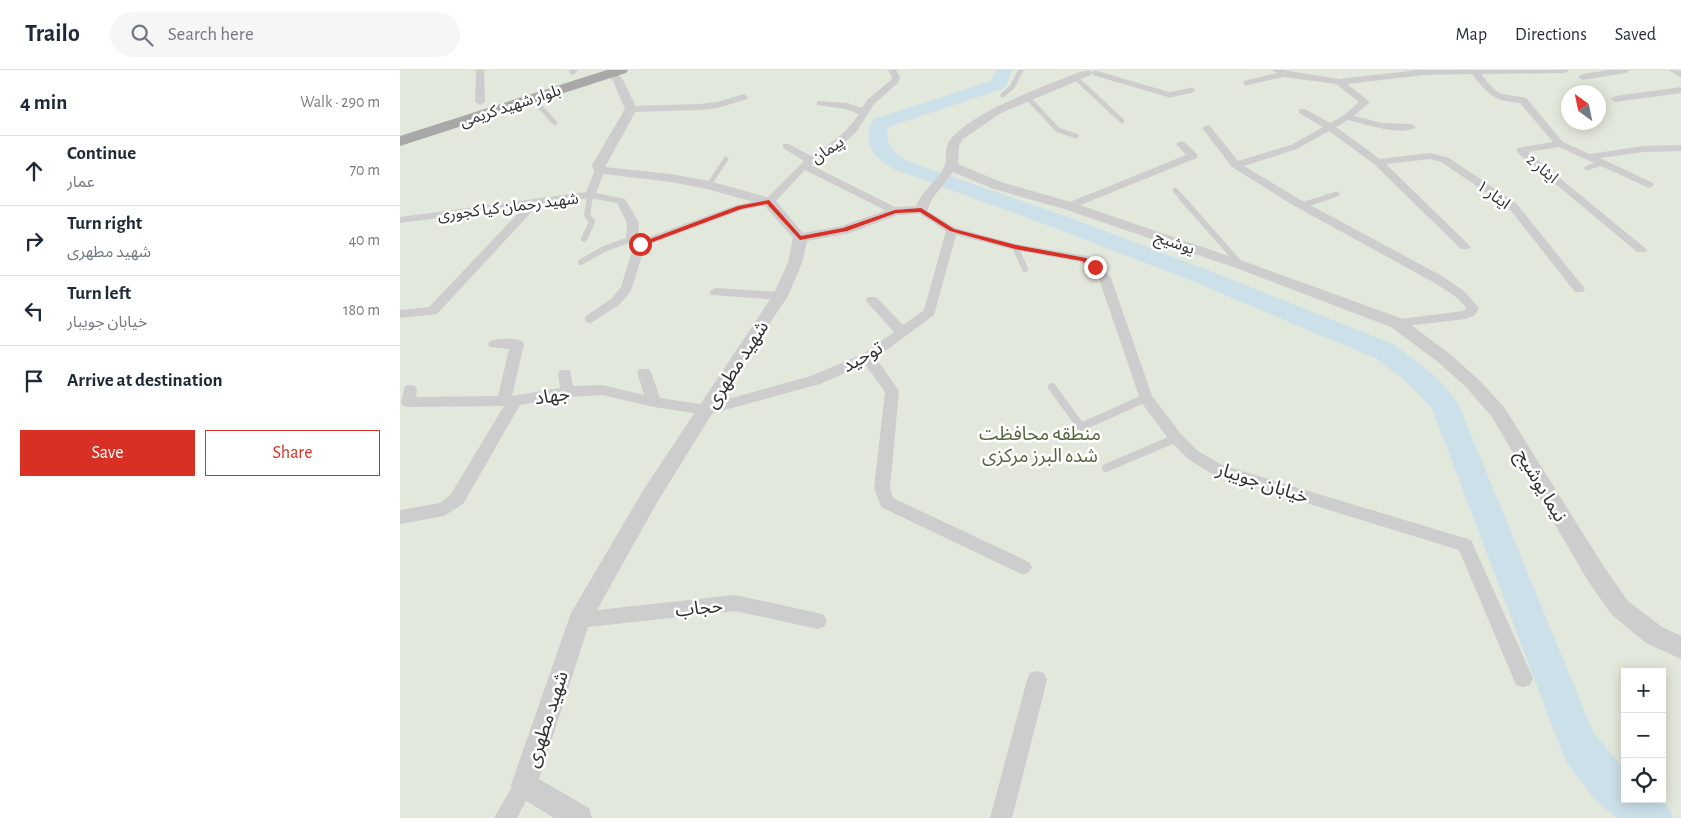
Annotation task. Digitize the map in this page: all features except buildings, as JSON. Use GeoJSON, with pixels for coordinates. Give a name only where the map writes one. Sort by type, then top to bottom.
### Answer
{"type":"FeatureCollection","features":[{"type":"Feature","properties":{"kind":"main road"},"geometry":{"type":"LineString","coordinates":[[540,83],[557,81],[591,70]]}},
{"type":"Feature","properties":{"kind":"main road","name":"بلوار شهید کریمی"},"geometry":{"type":"LineString","coordinates":[[400,142],[438,123],[485,107],[540,83],[575,71]]}},
{"type":"Feature","properties":{"kind":"main road","name":"بلوار شهید کریمی"},"geometry":{"type":"LineString","coordinates":[[485,107],[532,98],[617,71]]}},
{"type":"Feature","properties":{"kind":"main road","name":"بلوار شهید کریمی"},"geometry":{"type":"LineString","coordinates":[[400,128],[438,123]]}},
{"type":"Feature","properties":{"kind":"street"},"geometry":{"type":"LineString","coordinates":[[480,70],[485,107]]}},
{"type":"Feature","properties":{"kind":"street","name":"پیمان"},"geometry":{"type":"LineString","coordinates":[[769,202],[807,162],[840,142],[854,129],[870,102],[895,81],[896,76],[892,70]]}},
{"type":"Feature","properties":{"kind":"street"},"geometry":{"type":"LineString","coordinates":[[1280,72],[1339,82],[1424,72],[1565,70]]}},
{"type":"Feature","properties":{"kind":"street"},"geometry":{"type":"LineString","coordinates":[[1582,77],[1626,70]]}},
{"type":"Feature","properties":{"kind":"street"},"geometry":{"type":"LineString","coordinates":[[1674,70],[1681,75]]}},
{"type":"Feature","properties":{"kind":"street"},"geometry":{"type":"LineString","coordinates":[[617,71],[618,80],[631,109]]}},
{"type":"Feature","properties":{"kind":"street","name":"ایثار 2"},"geometry":{"type":"LineString","coordinates":[[1474,71],[1494,97],[1502,100],[1523,100],[1560,144]]}},
{"type":"Feature","properties":{"kind":"street"},"geometry":{"type":"LineString","coordinates":[[631,109],[598,165],[600,170],[671,178],[708,185],[769,202],[800,238],[845,230],[923,204],[950,168],[953,146],[959,137],[997,111],[1026,97],[1089,73]]}},
{"type":"Feature","properties":{"kind":"street"},"geometry":{"type":"LineString","coordinates":[[1236,165],[1294,147],[1328,126],[1347,117],[1365,102],[1339,82]]}},
{"type":"Feature","properties":{"kind":"street"},"geometry":{"type":"LineString","coordinates":[[1615,99],[1681,90]]}},
{"type":"Feature","properties":{"kind":"street"},"geometry":{"type":"LineString","coordinates":[[631,109],[718,105],[744,96]]}},
{"type":"Feature","properties":{"kind":"street"},"geometry":{"type":"LineString","coordinates":[[820,104],[847,106],[863,112]]}},
{"type":"Feature","properties":{"kind":"street"},"geometry":{"type":"LineString","coordinates":[[1302,112],[1328,126],[1378,162],[1466,248]]}},
{"type":"Feature","properties":{"kind":"street"},"geometry":{"type":"LineString","coordinates":[[1347,117],[1382,126],[1411,127]]}},
{"type":"Feature","properties":{"kind":"street"},"geometry":{"type":"LineString","coordinates":[[1207,128],[1236,165],[1303,205],[1431,276],[1464,297],[1473,308],[1466,315],[1397,323]]}},
{"type":"Feature","properties":{"kind":"street"},"geometry":{"type":"LineString","coordinates":[[1069,206],[1193,156],[1181,144]]}},
{"type":"Feature","properties":{"kind":"street"},"geometry":{"type":"LineString","coordinates":[[1560,144],[1649,184]]}},
{"type":"Feature","properties":{"kind":"street","name":"ایثار 2"},"geometry":{"type":"LineString","coordinates":[[1560,144],[1520,150],[1641,250]]}},
{"type":"Feature","properties":{"kind":"street"},"geometry":{"type":"LineString","coordinates":[[786,146],[807,162],[895,212]]}},
{"type":"Feature","properties":{"kind":"street"},"geometry":{"type":"LineString","coordinates":[[1589,158],[1644,149],[1681,148]]}},
{"type":"Feature","properties":{"kind":"street","name":"ایثار ۱"},"geometry":{"type":"LineString","coordinates":[[1378,162],[1430,156],[1445,160],[1512,205],[1579,289]]}},
{"type":"Feature","properties":{"kind":"street","name":"یوشیج"},"geometry":{"type":"LineString","coordinates":[[950,168],[996,185],[1069,206],[1241,265],[1397,323]]}},
{"type":"Feature","properties":{"kind":"street","name":"شهید رحمان کیا کجوری"},"geometry":{"type":"LineString","coordinates":[[400,220],[590,195],[600,170]]}},
{"type":"Feature","properties":{"kind":"street"},"geometry":{"type":"LineString","coordinates":[[590,195],[621,201],[633,223],[636,242],[627,288],[614,302],[591,319]]}},
{"type":"Feature","properties":{"kind":"street"},"geometry":{"type":"LineString","coordinates":[[400,314],[433,311],[536,201]]}},
{"type":"Feature","properties":{"kind":"street"},"geometry":{"type":"LineString","coordinates":[[636,242],[740,207],[769,202]]}},
{"type":"Feature","properties":{"kind":"street","name":"خیابان جویبار"},"geometry":{"type":"LineString","coordinates":[[923,204],[952,230],[1015,247],[1084,259],[1095,267],[1105,278],[1146,398],[1176,438],[1193,455],[1216,470],[1465,545],[1523,678]]}},
{"type":"Feature","properties":{"kind":"street","name":"توحید"},"geometry":{"type":"LineString","coordinates":[[706,410],[815,380],[868,357],[901,331],[930,312],[952,230]]}},
{"type":"Feature","properties":{"kind":"street","name":"شهید مطهری"},"geometry":{"type":"LineString","coordinates":[[524,785],[579,620],[651,495],[738,358],[780,296],[795,263],[800,238]]}},
{"type":"Feature","properties":{"kind":"street"},"geometry":{"type":"LineString","coordinates":[[715,292],[780,296]]}},
{"type":"Feature","properties":{"kind":"street"},"geometry":{"type":"LineString","coordinates":[[872,300],[901,331]]}},
{"type":"Feature","properties":{"kind":"street","name":"نیما یوشیج"},"geometry":{"type":"LineString","coordinates":[[1397,323],[1444,358],[1472,383],[1498,412],[1596,574],[1620,608],[1654,635],[1681,648]]}},
{"type":"Feature","properties":{"kind":"street"},"geometry":{"type":"LineString","coordinates":[[400,517],[444,508],[457,499],[510,401],[517,344],[495,344]]}},
{"type":"Feature","properties":{"kind":"street"},"geometry":{"type":"LineString","coordinates":[[868,357],[892,391],[882,488],[887,502],[1023,567]]}},
{"type":"Feature","properties":{"kind":"street"},"geometry":{"type":"LineString","coordinates":[[565,372],[567,392]]}},
{"type":"Feature","properties":{"kind":"street"},"geometry":{"type":"LineString","coordinates":[[644,372],[654,402]]}},
{"type":"Feature","properties":{"kind":"street","name":"جهاد"},"geometry":{"type":"LineString","coordinates":[[410,390],[408,402],[510,401],[567,392],[602,390],[654,402],[706,410]]}},
{"type":"Feature","properties":{"kind":"street","name":"حجاب"},"geometry":{"type":"LineString","coordinates":[[579,620],[735,604],[818,620]]}},
{"type":"Feature","properties":{"kind":"street"},"geometry":{"type":"LineString","coordinates":[[1001,818],[1037,680]]}},
{"type":"Feature","properties":{"kind":"street"},"geometry":{"type":"LineString","coordinates":[[505,818],[524,785],[579,818]]}},
{"type":"Feature","properties":{"kind":"lane"},"geometry":{"type":"LineString","coordinates":[[1003,95],[1012,87],[1021,70]]}},
{"type":"Feature","properties":{"kind":"lane"},"geometry":{"type":"LineString","coordinates":[[1246,82],[1280,72]]}},
{"type":"Feature","properties":{"kind":"lane"},"geometry":{"type":"LineString","coordinates":[[1089,73],[1170,95],[1192,90]]}},
{"type":"Feature","properties":{"kind":"lane"},"geometry":{"type":"LineString","coordinates":[[1089,73],[1122,121]]}},
{"type":"Feature","properties":{"kind":"lane"},"geometry":{"type":"LineString","coordinates":[[1026,97],[1058,130],[1076,136]]}},
{"type":"Feature","properties":{"kind":"lane"},"geometry":{"type":"LineString","coordinates":[[532,98],[555,123]]}},
{"type":"Feature","properties":{"kind":"lane"},"geometry":{"type":"LineString","coordinates":[[708,185],[726,159]]}},
{"type":"Feature","properties":{"kind":"lane"},"geometry":{"type":"LineString","coordinates":[[1587,168],[1602,163]]}},
{"type":"Feature","properties":{"kind":"lane"},"geometry":{"type":"LineString","coordinates":[[1174,190],[1241,265]]}},
{"type":"Feature","properties":{"kind":"lane"},"geometry":{"type":"LineString","coordinates":[[1303,205],[1337,194]]}},
{"type":"Feature","properties":{"kind":"lane"},"geometry":{"type":"LineString","coordinates":[[584,239],[592,222],[587,215],[590,195]]}},
{"type":"Feature","properties":{"kind":"lane"},"geometry":{"type":"LineString","coordinates":[[581,262],[604,249],[636,242]]}},
{"type":"Feature","properties":{"kind":"lane"},"geometry":{"type":"LineString","coordinates":[[1015,247],[1025,269]]}},
{"type":"Feature","properties":{"kind":"lane"},"geometry":{"type":"LineString","coordinates":[[1052,387],[1081,427],[1146,398]]}},
{"type":"Feature","properties":{"kind":"lane"},"geometry":{"type":"LineString","coordinates":[[1106,468],[1176,438]]}},
{"type":"Feature","properties":{"kind":"green space","name":"منطقه محافظت شده البرز مرکزی"},"geometry":{"type":"Polygon","coordinates":[[[400,70],[1681,70],[1681,818],[400,818],[400,70]]]}},
{"type":"Feature","properties":{"kind":"waterway"},"geometry":{"type":"LineString","coordinates":[[1004,70],[999,84],[881,123],[877,136],[882,151],[892,161],[903,166],[1060,222],[1201,276],[1386,352],[1419,377],[1446,408],[1579,746],[1609,784],[1621,794]]}},
{"type":"Feature","properties":{"kind":"waterway"},"geometry":{"type":"LineString","coordinates":[[1632,803],[1651,818]]}},
{"type":"Feature","properties":{"kind":"route"},"geometry":{"type":"LineString","coordinates":[[640,244],[740,207],[769,202],[800,238],[845,230],[895,212],[921,210],[952,230],[1015,247],[1084,259],[1095,267]]}}]}
